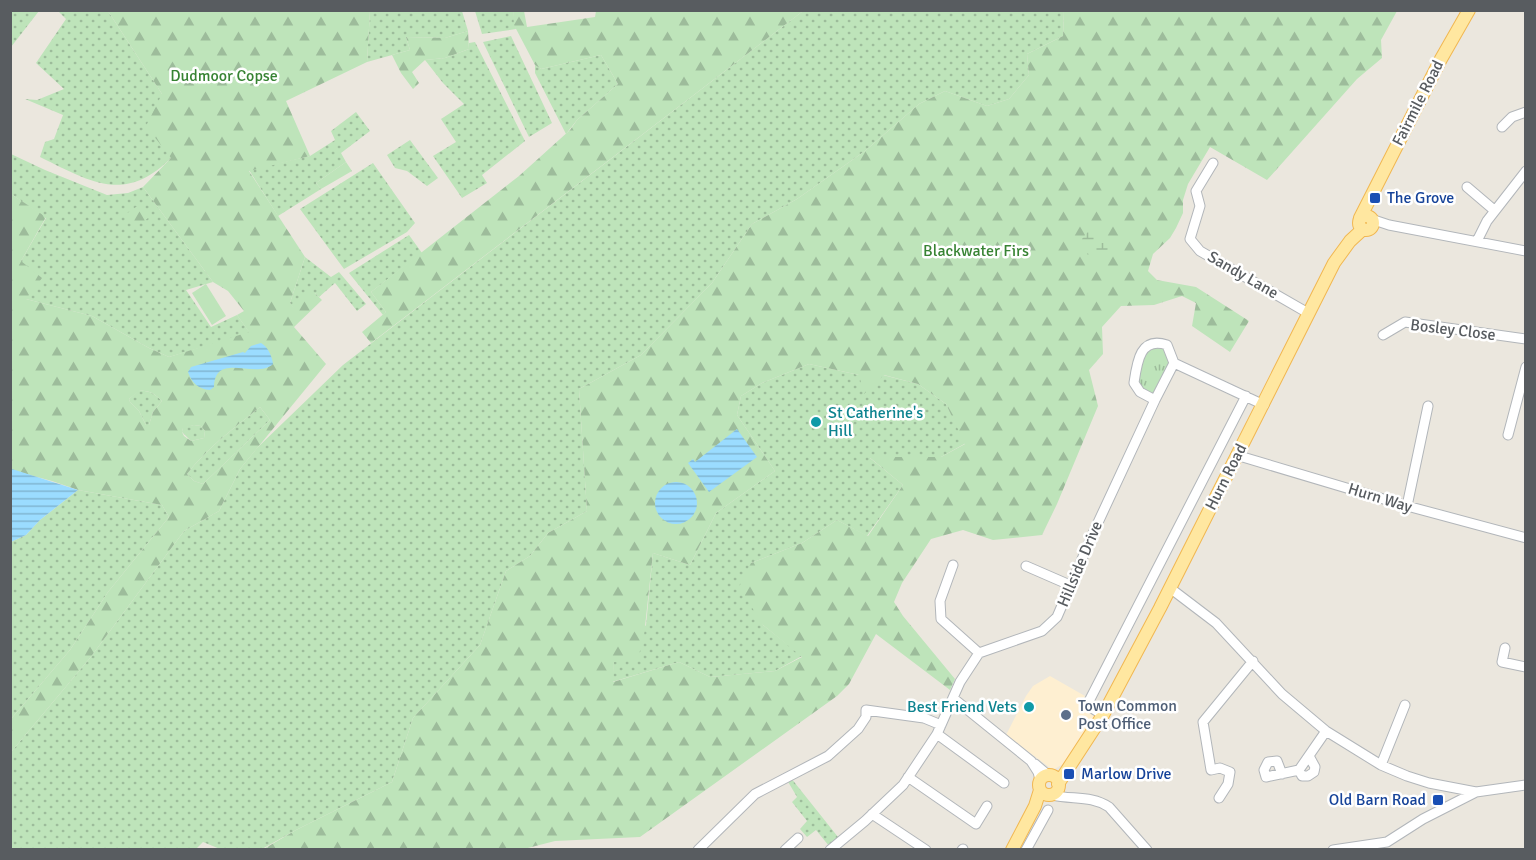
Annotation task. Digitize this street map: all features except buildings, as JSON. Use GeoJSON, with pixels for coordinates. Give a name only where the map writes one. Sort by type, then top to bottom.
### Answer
{"type":"FeatureCollection","features":[{"type":"Feature","properties":{"kind":"main road","name":"Fairmile Road"},"geometry":{"type":"LineString","coordinates":[[1366,222],[1370,197],[1441,59],[1469,10]]}},
{"type":"Feature","properties":{"kind":"main road","name":"Hurn Road"},"geometry":{"type":"LineString","coordinates":[[1012,849],[1041,808],[1050,786],[1066,769],[1103,715],[1170,588],[1236,455],[1264,405],[1334,263],[1366,222]]}},
{"type":"Feature","properties":{"kind":"street"},"geometry":{"type":"LineString","coordinates":[[1502,127],[1512,117],[1526,112]]}},
{"type":"Feature","properties":{"kind":"street","name":"Sandy Lane"},"geometry":{"type":"LineString","coordinates":[[1213,164],[1196,190],[1200,206],[1190,239],[1200,251],[1308,313]]}},
{"type":"Feature","properties":{"kind":"street"},"geometry":{"type":"LineString","coordinates":[[1478,242],[1487,220],[1526,171]]}},
{"type":"Feature","properties":{"kind":"street"},"geometry":{"type":"LineString","coordinates":[[1467,188],[1494,210]]}},
{"type":"Feature","properties":{"kind":"street"},"geometry":{"type":"LineString","coordinates":[[1366,222],[1526,251]]}},
{"type":"Feature","properties":{"kind":"street","name":"Bosley Close"},"geometry":{"type":"LineString","coordinates":[[1383,335],[1405,322],[1526,339]]}},
{"type":"Feature","properties":{"kind":"street"},"geometry":{"type":"LineString","coordinates":[[1155,400],[1140,392],[1134,383],[1141,352],[1149,344],[1159,342],[1167,345],[1174,363],[1264,405]]}},
{"type":"Feature","properties":{"kind":"street","name":"Hillside Drive"},"geometry":{"type":"LineString","coordinates":[[979,653],[1048,627],[1057,617],[1095,528],[1174,363]]}},
{"type":"Feature","properties":{"kind":"street"},"geometry":{"type":"LineString","coordinates":[[1508,435],[1526,367]]}},
{"type":"Feature","properties":{"kind":"street","name":"Hurn Road"},"geometry":{"type":"LineString","coordinates":[[1103,715],[1087,705],[1246,396]]}},
{"type":"Feature","properties":{"kind":"street"},"geometry":{"type":"LineString","coordinates":[[1407,506],[1428,406]]}},
{"type":"Feature","properties":{"kind":"street","name":"Hurn Way"},"geometry":{"type":"LineString","coordinates":[[1236,455],[1407,506],[1526,538]]}},
{"type":"Feature","properties":{"kind":"street"},"geometry":{"type":"LineString","coordinates":[[834,848],[903,785],[939,729],[960,682],[979,653],[941,620],[940,601],[953,565]]}},
{"type":"Feature","properties":{"kind":"street"},"geometry":{"type":"LineString","coordinates":[[1026,566],[1072,586]]}},
{"type":"Feature","properties":{"kind":"street"},"geometry":{"type":"LineString","coordinates":[[1170,588],[1216,624],[1282,694],[1326,731],[1381,765],[1429,783],[1476,792],[1526,785]]}},
{"type":"Feature","properties":{"kind":"street"},"geometry":{"type":"LineString","coordinates":[[1505,648],[1502,662],[1526,667]]}},
{"type":"Feature","properties":{"kind":"street"},"geometry":{"type":"LineString","coordinates":[[1219,798],[1228,784],[1230,772],[1220,768],[1211,770],[1203,722],[1253,661]]}},
{"type":"Feature","properties":{"kind":"street"},"geometry":{"type":"LineString","coordinates":[[953,699],[1031,761],[1050,786],[1078,798],[1094,799],[1109,807],[1147,849]]}},
{"type":"Feature","properties":{"kind":"street"},"geometry":{"type":"LineString","coordinates":[[1381,765],[1405,705]]}},
{"type":"Feature","properties":{"kind":"street"},"geometry":{"type":"LineString","coordinates":[[698,849],[763,788],[828,756],[858,729],[866,717],[867,710],[924,718],[1004,783]]}},
{"type":"Feature","properties":{"kind":"street"},"geometry":{"type":"LineString","coordinates":[[1282,774],[1299,770],[1302,776],[1308,776],[1314,772],[1315,766],[1309,756],[1326,731]]}},
{"type":"Feature","properties":{"kind":"street"},"geometry":{"type":"LineString","coordinates":[[908,777],[976,824],[987,806]]}},
{"type":"Feature","properties":{"kind":"street"},"geometry":{"type":"LineString","coordinates":[[1458,789],[1460,800]]}},
{"type":"Feature","properties":{"kind":"street"},"geometry":{"type":"LineString","coordinates":[[1333,849],[1387,842],[1476,792]]}},
{"type":"Feature","properties":{"kind":"street"},"geometry":{"type":"LineString","coordinates":[[1026,849],[1041,808]]}},
{"type":"Feature","properties":{"kind":"street"},"geometry":{"type":"LineString","coordinates":[[872,814],[926,849]]}},
{"type":"Feature","properties":{"kind":"street"},"geometry":{"type":"LineString","coordinates":[[785,849],[798,838]]}},
{"type":"Feature","properties":{"kind":"shaded area"},"geometry":{"type":"Polygon","coordinates":[[[1050,676],[1085,696],[1080,704],[1096,718],[1063,764],[1053,770],[1006,735],[1033,686],[1050,676]]]}},
{"type":"Feature","properties":{"kind":"green space"},"geometry":{"type":"Polygon","coordinates":[[[10,11],[39,11],[11,47],[10,11]]]}},
{"type":"Feature","properties":{"kind":"green space"},"geometry":{"type":"Polygon","coordinates":[[[58,11],[108,11],[162,94],[171,158],[138,181],[107,184],[76,174],[40,157],[45,142],[54,139],[63,115],[25,99],[37,100],[64,89],[36,63],[66,19],[58,11]]]}},
{"type":"Feature","properties":{"kind":"green space","name":"Dudmoor Copse"},"geometry":{"type":"Polygon","coordinates":[[[108,11],[370,11],[367,62],[286,101],[310,156],[249,171],[305,257],[290,303],[294,308],[304,296],[315,293],[322,300],[294,327],[326,364],[240,469],[219,511],[184,531],[90,658],[11,752],[11,719],[70,650],[108,592],[169,517],[162,505],[78,490],[11,470],[11,194],[46,217],[21,261],[42,278],[26,299],[92,316],[169,357],[249,332],[237,315],[244,311],[228,291],[213,282],[143,187],[171,158],[146,126],[162,94],[108,11]],[[139,391],[129,399],[139,411],[146,425],[149,425],[153,412],[162,401],[152,393],[139,391]],[[260,407],[221,439],[187,474],[194,481],[203,484],[270,420],[260,407]],[[201,426],[183,428],[184,436],[191,441],[204,438],[205,431],[201,426]]]}},
{"type":"Feature","properties":{"kind":"green space"},"geometry":{"type":"Polygon","coordinates":[[[370,11],[462,11],[468,31],[445,38],[406,37],[410,50],[367,62],[370,11]]]}},
{"type":"Feature","properties":{"kind":"green space"},"geometry":{"type":"Polygon","coordinates":[[[475,11],[513,11],[516,29],[482,34],[475,11]]]}},
{"type":"Feature","properties":{"kind":"green space"},"geometry":{"type":"Polygon","coordinates":[[[513,11],[524,11],[527,27],[595,17],[596,11],[803,11],[371,343],[362,332],[386,312],[371,292],[519,176],[618,84],[601,55],[541,69],[535,65],[514,25],[513,11]]]}},
{"type":"Feature","properties":{"kind":"green space"},"geometry":{"type":"Polygon","coordinates":[[[803,11],[1064,11],[1063,36],[1027,54],[1029,75],[1009,99],[987,106],[945,91],[919,104],[865,151],[797,199],[752,224],[712,283],[641,355],[579,389],[587,511],[548,533],[530,556],[506,571],[480,645],[413,718],[392,782],[262,849],[220,849],[203,842],[195,850],[11,850],[11,752],[90,658],[184,531],[219,511],[240,469],[257,448],[343,365],[803,11]]]}},
{"type":"Feature","properties":{"kind":"green space","name":"Blackwater Firs"},"geometry":{"type":"Polygon","coordinates":[[[1064,11],[1397,11],[1381,40],[1382,58],[1357,79],[1267,180],[1210,147],[1188,184],[1183,200],[1183,213],[1176,228],[1170,238],[1153,254],[1148,271],[1157,280],[1196,287],[1249,321],[1230,352],[1192,326],[1196,303],[1182,296],[1154,305],[1121,306],[1102,327],[1103,354],[1089,370],[1098,406],[1042,535],[993,540],[963,530],[931,539],[902,583],[894,602],[955,679],[950,690],[876,634],[849,684],[837,696],[640,837],[555,841],[520,850],[262,850],[296,830],[392,782],[413,718],[480,645],[506,571],[530,556],[548,533],[587,511],[579,389],[641,355],[712,283],[752,224],[797,199],[865,151],[919,104],[945,91],[987,106],[1009,99],[1029,75],[1027,54],[1063,36],[1064,11]],[[809,364],[762,383],[741,396],[737,415],[775,471],[716,513],[690,565],[653,553],[643,645],[636,659],[614,662],[613,682],[679,662],[710,677],[775,671],[802,657],[763,625],[739,587],[751,563],[802,543],[837,520],[868,536],[903,485],[869,457],[941,457],[965,444],[946,404],[918,384],[884,375],[864,394],[859,375],[809,364]]]}},
{"type":"Feature","properties":{"kind":"green space"},"geometry":{"type":"Polygon","coordinates":[[[468,31],[469,49],[445,58],[425,60],[412,72],[419,83],[413,89],[401,73],[392,55],[410,50],[406,37],[445,38],[468,31]]]}},
{"type":"Feature","properties":{"kind":"green space"},"geometry":{"type":"Polygon","coordinates":[[[511,36],[552,123],[529,137],[483,42],[511,36]]]}},
{"type":"Feature","properties":{"kind":"green space"},"geometry":{"type":"Polygon","coordinates":[[[475,42],[525,141],[482,175],[487,183],[462,198],[433,156],[456,142],[441,119],[464,104],[425,60],[445,58],[469,49],[469,43],[475,42]]]}},
{"type":"Feature","properties":{"kind":"green space"},"geometry":{"type":"Polygon","coordinates":[[[601,55],[618,84],[577,120],[566,134],[535,73],[535,65],[541,69],[601,55]]]}},
{"type":"Feature","properties":{"kind":"green space"},"geometry":{"type":"Polygon","coordinates":[[[356,112],[370,131],[341,153],[346,162],[316,183],[321,189],[278,216],[249,170],[310,156],[335,140],[331,131],[356,112]]]}},
{"type":"Feature","properties":{"kind":"green space"},"geometry":{"type":"Polygon","coordinates":[[[410,140],[438,178],[427,186],[407,171],[395,168],[387,155],[410,140]]]}},
{"type":"Feature","properties":{"kind":"green space"},"geometry":{"type":"Polygon","coordinates":[[[11,154],[107,195],[128,193],[143,187],[213,282],[186,290],[211,327],[237,315],[250,333],[169,357],[92,316],[26,299],[21,261],[46,218],[11,194],[11,154]]]}},
{"type":"Feature","properties":{"kind":"green space"},"geometry":{"type":"Polygon","coordinates":[[[346,162],[352,171],[321,189],[316,183],[346,162]]]}},
{"type":"Feature","properties":{"kind":"green space"},"geometry":{"type":"Polygon","coordinates":[[[373,163],[415,223],[407,232],[344,269],[300,209],[373,163]]]}},
{"type":"Feature","properties":{"kind":"green space"},"geometry":{"type":"Polygon","coordinates":[[[136,207],[142,207],[148,211],[148,218],[142,223],[126,219],[126,214],[136,207]]]}},
{"type":"Feature","properties":{"kind":"green space"},"geometry":{"type":"Polygon","coordinates":[[[1094,228],[1105,240],[1108,249],[1103,257],[1098,259],[1094,255],[1088,255],[1083,248],[1082,239],[1090,229],[1094,228]]]}},
{"type":"Feature","properties":{"kind":"green space"},"geometry":{"type":"Polygon","coordinates":[[[409,235],[422,253],[371,292],[386,312],[383,315],[349,273],[409,235]]]}},
{"type":"Feature","properties":{"kind":"green space"},"geometry":{"type":"Polygon","coordinates":[[[305,257],[331,277],[339,272],[366,304],[357,311],[335,283],[319,297],[315,293],[294,309],[290,303],[305,257]]]}},
{"type":"Feature","properties":{"kind":"green space"},"geometry":{"type":"Polygon","coordinates":[[[206,284],[226,316],[212,325],[192,293],[206,284]]]}},
{"type":"Feature","properties":{"kind":"green space"},"geometry":{"type":"Polygon","coordinates":[[[1151,346],[1166,346],[1172,363],[1154,396],[1141,390],[1137,383],[1143,353],[1151,346]]]}},
{"type":"Feature","properties":{"kind":"green space"},"geometry":{"type":"Polygon","coordinates":[[[809,364],[859,375],[883,375],[918,384],[946,404],[966,443],[941,457],[870,458],[903,485],[867,536],[837,520],[802,543],[751,563],[763,625],[802,656],[775,671],[710,677],[679,662],[612,682],[614,662],[646,625],[653,553],[690,565],[716,513],[775,471],[737,415],[741,396],[762,383],[809,364]]]}},
{"type":"Feature","properties":{"kind":"green space"},"geometry":{"type":"Polygon","coordinates":[[[138,391],[152,393],[162,401],[153,412],[149,425],[146,425],[139,411],[129,399],[138,391]]]}},
{"type":"Feature","properties":{"kind":"green space"},"geometry":{"type":"Polygon","coordinates":[[[260,407],[270,420],[203,484],[194,481],[187,474],[203,456],[260,407]]]}},
{"type":"Feature","properties":{"kind":"green space"},"geometry":{"type":"Polygon","coordinates":[[[201,426],[205,431],[204,438],[191,441],[182,432],[183,427],[201,426]]]}},
{"type":"Feature","properties":{"kind":"green space"},"geometry":{"type":"Polygon","coordinates":[[[175,444],[185,449],[185,457],[180,462],[174,462],[168,450],[170,445],[175,444]]]}},
{"type":"Feature","properties":{"kind":"green space"},"geometry":{"type":"Polygon","coordinates":[[[78,490],[162,505],[169,517],[108,592],[70,650],[11,719],[11,542],[26,535],[40,520],[78,490]]]}},
{"type":"Feature","properties":{"kind":"green space"},"geometry":{"type":"Polygon","coordinates":[[[791,778],[838,837],[829,846],[816,830],[807,837],[800,829],[807,821],[792,802],[797,797],[787,780],[791,778]]]}},
{"type":"Feature","properties":{"kind":"water"},"geometry":{"type":"Polygon","coordinates":[[[261,343],[268,349],[273,364],[266,368],[221,370],[216,376],[214,387],[210,390],[199,387],[188,372],[191,367],[245,353],[251,346],[261,343]]]}},
{"type":"Feature","properties":{"kind":"water"},"geometry":{"type":"Polygon","coordinates":[[[737,429],[757,457],[709,492],[688,463],[693,459],[695,462],[737,429]]]}},
{"type":"Feature","properties":{"kind":"water"},"geometry":{"type":"Polygon","coordinates":[[[12,469],[78,490],[40,520],[26,535],[11,542],[12,469]]]}},
{"type":"Feature","properties":{"kind":"water"},"geometry":{"type":"Polygon","coordinates":[[[676,482],[684,483],[691,488],[696,495],[696,511],[691,518],[684,523],[676,524],[668,523],[661,518],[656,511],[655,503],[656,495],[661,488],[668,483],[676,482]]]}},
{"type":"Feature","properties":{"kind":"place","name":"The Grove"},"geometry":{"type":"Point","coordinates":[1375,198]}},
{"type":"Feature","properties":{"kind":"place","name":"St Catherine's Hill"},"geometry":{"type":"Point","coordinates":[816,422]}},
{"type":"Feature","properties":{"kind":"place","name":"Best Friend Vets"},"geometry":{"type":"Point","coordinates":[1029,707]}},
{"type":"Feature","properties":{"kind":"place","name":"Town Common Post Office"},"geometry":{"type":"Point","coordinates":[1066,715]}},
{"type":"Feature","properties":{"kind":"place","name":"Marlow Drive"},"geometry":{"type":"Point","coordinates":[1069,774]}},
{"type":"Feature","properties":{"kind":"place","name":"Old Barn Road"},"geometry":{"type":"Point","coordinates":[1438,800]}}]}
